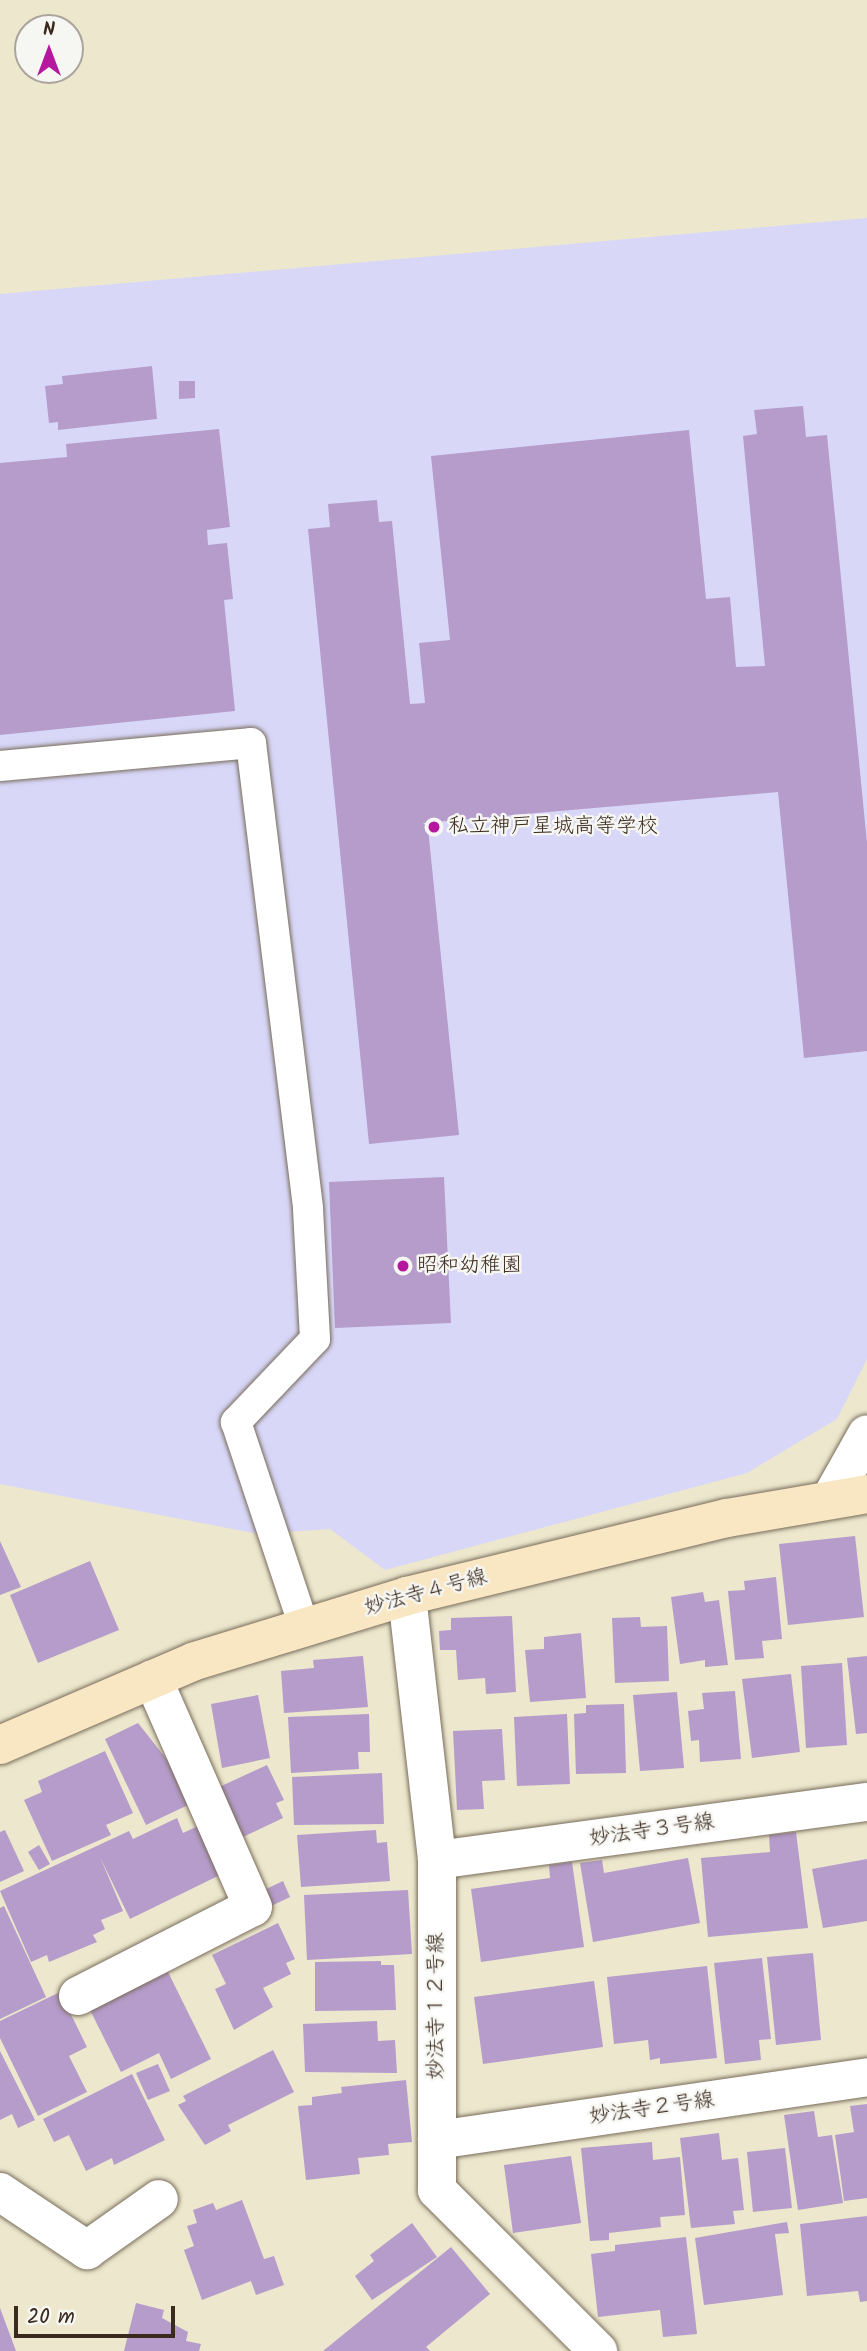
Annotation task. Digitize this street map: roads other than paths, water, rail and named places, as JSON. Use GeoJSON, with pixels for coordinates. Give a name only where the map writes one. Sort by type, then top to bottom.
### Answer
{"type":"FeatureCollection","features":[{"type":"Feature","properties":{"kind":"street"},"geometry":{"type":"LineString","coordinates":[[849,1496],[867,1434]]}},
{"type":"Feature","properties":{"kind":"street","name":"妙法寺４号線"},"geometry":{"type":"LineString","coordinates":[[0,1745],[153,1679],[304,1627],[407,1596],[727,1518],[849,1496]]}},
{"type":"Feature","properties":{"kind":"street","name":"妙法寺１２号線"},"geometry":{"type":"LineString","coordinates":[[407,1596],[437,1860],[437,2190],[598,2351]]}},
{"type":"Feature","properties":{"kind":"street"},"geometry":{"type":"LineString","coordinates":[[78,1996],[253,1907],[153,1679]]}},
{"type":"Feature","properties":{"kind":"street","name":"妙法寺３号線"},"geometry":{"type":"LineString","coordinates":[[437,1860],[867,1802]]}},
{"type":"Feature","properties":{"kind":"street","name":"妙法寺２号線"},"geometry":{"type":"LineString","coordinates":[[437,2140],[867,2077]]}},
{"type":"Feature","properties":{"kind":"street"},"geometry":{"type":"LineString","coordinates":[[0,2192],[87,2249],[159,2199]]}},
{"type":"Feature","properties":{"kind":"lane"},"geometry":{"type":"LineString","coordinates":[[0,766],[251,743],[308,1209],[315,1339],[236,1422],[304,1627]]}},
{"type":"Feature","properties":{"kind":"place","name":"私立神戸星城高等学校"},"geometry":{"type":"Point","coordinates":[434,827]}},
{"type":"Feature","properties":{"kind":"place","name":"昭和幼稚園"},"geometry":{"type":"Point","coordinates":[403,1266]}}]}
